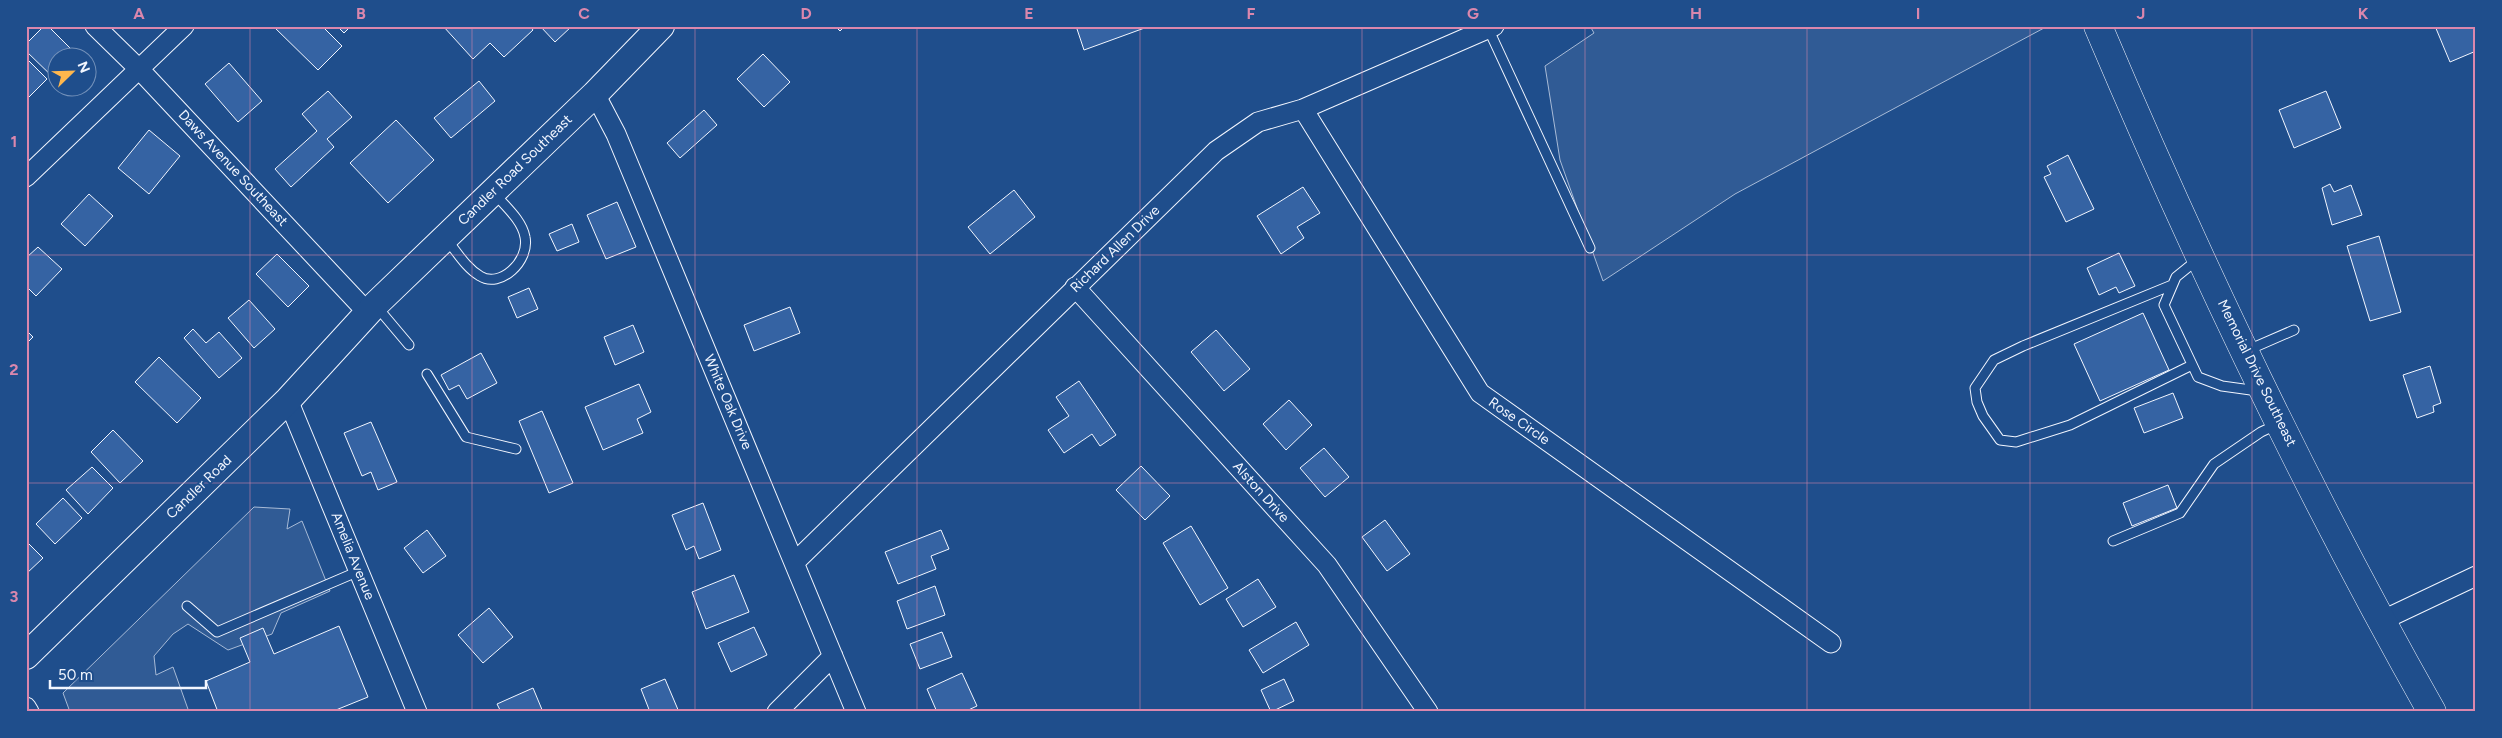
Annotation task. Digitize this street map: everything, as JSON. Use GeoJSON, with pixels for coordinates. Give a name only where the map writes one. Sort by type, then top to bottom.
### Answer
{"type":"FeatureCollection","features":[{"type":"Feature","properties":{"kind":"main road","name":"Candler Road Southeast"},"geometry":{"type":"LineString","coordinates":[[371,309],[595,94],[661,26]]}},
{"type":"Feature","properties":{"kind":"main road","name":"Memorial Drive Southeast"},"geometry":{"type":"LineString","coordinates":[[2098,26],[2151,152],[2245,351],[2381,621],[2432,712]]}},
{"type":"Feature","properties":{"kind":"main road","name":"Candler Road"},"geometry":{"type":"LineString","coordinates":[[26,656],[288,400],[371,309]]}},
{"type":"Feature","properties":{"kind":"street","name":"Daws Avenue Southeast"},"geometry":{"type":"LineString","coordinates":[[95,26],[371,309]]}},
{"type":"Feature","properties":{"kind":"street"},"geometry":{"type":"LineString","coordinates":[[26,177],[184,26]]}},
{"type":"Feature","properties":{"kind":"street","name":"Richard Allen Drive"},"geometry":{"type":"LineString","coordinates":[[795,562],[1216,151],[1258,122],[1303,109],[1490,27]]}},
{"type":"Feature","properties":{"kind":"street","name":"White Oak Drive"},"geometry":{"type":"LineString","coordinates":[[595,94],[616,134],[856,712]]}},
{"type":"Feature","properties":{"kind":"street","name":"Rose Circle"},"geometry":{"type":"LineString","coordinates":[[1303,109],[1480,393],[1831,642]]}},
{"type":"Feature","properties":{"kind":"street","name":"Alston Drive"},"geometry":{"type":"LineString","coordinates":[[1075,287],[1327,565],[1428,712]]}},
{"type":"Feature","properties":{"kind":"street","name":"Amelia Avenue"},"geometry":{"type":"LineString","coordinates":[[288,400],[418,712]]}},
{"type":"Feature","properties":{"kind":"street"},"geometry":{"type":"LineString","coordinates":[[2381,621],[2476,576]]}},
{"type":"Feature","properties":{"kind":"street"},"geometry":{"type":"LineString","coordinates":[[777,712],[833,656]]}},
{"type":"Feature","properties":{"kind":"street"},"geometry":{"type":"LineString","coordinates":[[26,707],[29,712]]}},
{"type":"Feature","properties":{"kind":"lane"},"geometry":{"type":"LineString","coordinates":[[1490,27],[1590,248]]}},
{"type":"Feature","properties":{"kind":"lane"},"geometry":{"type":"LineString","coordinates":[[445,237],[468,267],[482,278],[494,278],[511,272],[522,261],[526,249],[525,235],[517,220],[493,192]]}},
{"type":"Feature","properties":{"kind":"lane"},"geometry":{"type":"LineString","coordinates":[[2201,256],[2176,277],[2164,306],[2198,377],[2222,386],[2265,392]]}},
{"type":"Feature","properties":{"kind":"lane"},"geometry":{"type":"LineString","coordinates":[[2172,285],[2023,346],[1994,360],[1975,388],[1977,402],[2000,440],[2016,442],[2070,425],[2192,365]]}},
{"type":"Feature","properties":{"kind":"lane"},"geometry":{"type":"LineString","coordinates":[[371,309],[409,345]]}},
{"type":"Feature","properties":{"kind":"lane"},"geometry":{"type":"LineString","coordinates":[[2245,351],[2294,330]]}},
{"type":"Feature","properties":{"kind":"lane"},"geometry":{"type":"LineString","coordinates":[[427,374],[466,437],[516,449]]}},
{"type":"Feature","properties":{"kind":"lane"},"geometry":{"type":"LineString","coordinates":[[2113,541],[2180,513],[2214,464],[2261,432],[2280,422]]}},
{"type":"Feature","properties":{"kind":"lane"},"geometry":{"type":"LineString","coordinates":[[187,606],[217,632],[359,571]]}},
{"type":"Feature","properties":{"kind":"shaded area"},"geometry":{"type":"Polygon","coordinates":[[[1590,26],[2044,26],[2044,28],[1735,194],[1603,281],[1560,160],[1545,66],[1594,33],[1590,26]]]}},
{"type":"Feature","properties":{"kind":"shaded area"},"geometry":{"type":"Polygon","coordinates":[[[254,507],[290,509],[287,529],[302,521],[330,591],[281,613],[272,634],[228,650],[188,624],[173,634],[154,656],[156,675],[173,667],[189,712],[70,712],[63,693],[254,507]]]}},
{"type":"Feature","properties":{"kind":"building"},"geometry":{"type":"Polygon","coordinates":[[[44,26],[48,26],[70,48],[48,48],[48,72],[26,51],[26,44],[44,26]]]}},
{"type":"Feature","properties":{"kind":"building"},"geometry":{"type":"Polygon","coordinates":[[[273,26],[322,26],[342,46],[318,70],[273,26]]]}},
{"type":"Feature","properties":{"kind":"building"},"geometry":{"type":"Polygon","coordinates":[[[337,26],[351,26],[344,33],[337,26]]]}},
{"type":"Feature","properties":{"kind":"building"},"geometry":{"type":"Polygon","coordinates":[[[443,26],[530,26],[533,30],[504,57],[490,43],[473,59],[443,26]]]}},
{"type":"Feature","properties":{"kind":"building"},"geometry":{"type":"Polygon","coordinates":[[[540,26],[572,26],[555,42],[540,26]]]}},
{"type":"Feature","properties":{"kind":"building"},"geometry":{"type":"Polygon","coordinates":[[[835,26],[845,26],[840,31],[835,26]]]}},
{"type":"Feature","properties":{"kind":"building"},"geometry":{"type":"Polygon","coordinates":[[[1076,26],[1150,26],[1084,50],[1076,26]]]}},
{"type":"Feature","properties":{"kind":"building"},"geometry":{"type":"Polygon","coordinates":[[[2435,26],[2476,26],[2476,51],[2450,62],[2435,26]]]}},
{"type":"Feature","properties":{"kind":"building"},"geometry":{"type":"Polygon","coordinates":[[[763,54],[790,82],[764,107],[737,79],[763,54]]]}},
{"type":"Feature","properties":{"kind":"building"},"geometry":{"type":"Polygon","coordinates":[[[28,60],[47,79],[26,100],[26,61],[28,60]]]}},
{"type":"Feature","properties":{"kind":"building"},"geometry":{"type":"Polygon","coordinates":[[[229,63],[262,101],[238,122],[205,84],[229,63]]]}},
{"type":"Feature","properties":{"kind":"building"},"geometry":{"type":"Polygon","coordinates":[[[479,81],[495,101],[451,138],[434,118],[479,81]]]}},
{"type":"Feature","properties":{"kind":"building"},"geometry":{"type":"Polygon","coordinates":[[[328,91],[352,117],[327,139],[334,147],[291,187],[275,169],[317,131],[302,114],[328,91]]]}},
{"type":"Feature","properties":{"kind":"building"},"geometry":{"type":"Polygon","coordinates":[[[2326,91],[2341,128],[2294,148],[2279,110],[2326,91]]]}},
{"type":"Feature","properties":{"kind":"building"},"geometry":{"type":"Polygon","coordinates":[[[704,110],[717,125],[680,158],[667,143],[704,110]]]}},
{"type":"Feature","properties":{"kind":"building"},"geometry":{"type":"Polygon","coordinates":[[[396,120],[434,160],[388,203],[350,163],[396,120]]]}},
{"type":"Feature","properties":{"kind":"building"},"geometry":{"type":"Polygon","coordinates":[[[149,130],[180,156],[149,194],[118,168],[149,130]]]}},
{"type":"Feature","properties":{"kind":"building"},"geometry":{"type":"Polygon","coordinates":[[[2068,155],[2094,209],[2066,222],[2044,177],[2051,174],[2047,166],[2068,155]]]}},
{"type":"Feature","properties":{"kind":"building"},"geometry":{"type":"Polygon","coordinates":[[[2330,184],[2334,192],[2351,185],[2362,215],[2332,225],[2322,188],[2330,184]]]}},
{"type":"Feature","properties":{"kind":"building"},"geometry":{"type":"Polygon","coordinates":[[[1303,187],[1320,213],[1297,227],[1304,238],[1281,254],[1257,216],[1303,187]]]}},
{"type":"Feature","properties":{"kind":"building"},"geometry":{"type":"Polygon","coordinates":[[[1014,190],[1035,217],[990,254],[968,227],[1014,190]]]}},
{"type":"Feature","properties":{"kind":"building"},"geometry":{"type":"Polygon","coordinates":[[[89,194],[113,216],[85,246],[61,224],[89,194]]]}},
{"type":"Feature","properties":{"kind":"building"},"geometry":{"type":"Polygon","coordinates":[[[617,202],[636,247],[606,259],[587,215],[617,202]]]}},
{"type":"Feature","properties":{"kind":"building"},"geometry":{"type":"Polygon","coordinates":[[[572,224],[579,242],[557,251],[549,234],[572,224]]]}},
{"type":"Feature","properties":{"kind":"building"},"geometry":{"type":"Polygon","coordinates":[[[2379,236],[2401,312],[2370,321],[2347,246],[2379,236]]]}},
{"type":"Feature","properties":{"kind":"building"},"geometry":{"type":"Polygon","coordinates":[[[38,247],[62,269],[36,296],[26,286],[26,258],[38,247]]]}},
{"type":"Feature","properties":{"kind":"building"},"geometry":{"type":"Polygon","coordinates":[[[2119,253],[2135,286],[2119,293],[2116,287],[2099,295],[2087,268],[2119,253]]]}},
{"type":"Feature","properties":{"kind":"building"},"geometry":{"type":"Polygon","coordinates":[[[277,254],[309,286],[288,307],[256,274],[277,254]]]}},
{"type":"Feature","properties":{"kind":"building"},"geometry":{"type":"Polygon","coordinates":[[[529,288],[538,309],[517,318],[508,297],[529,288]]]}},
{"type":"Feature","properties":{"kind":"building"},"geometry":{"type":"Polygon","coordinates":[[[249,300],[275,329],[254,348],[228,318],[249,300]]]}},
{"type":"Feature","properties":{"kind":"building"},"geometry":{"type":"Polygon","coordinates":[[[790,307],[800,333],[754,351],[744,325],[790,307]]]}},
{"type":"Feature","properties":{"kind":"building"},"geometry":{"type":"Polygon","coordinates":[[[2143,313],[2169,370],[2100,401],[2074,344],[2143,313]]]}},
{"type":"Feature","properties":{"kind":"building"},"geometry":{"type":"Polygon","coordinates":[[[633,325],[644,352],[615,365],[604,337],[633,325]]]}},
{"type":"Feature","properties":{"kind":"building"},"geometry":{"type":"Polygon","coordinates":[[[193,329],[206,343],[219,332],[242,358],[219,378],[184,338],[193,329]]]}},
{"type":"Feature","properties":{"kind":"building"},"geometry":{"type":"Polygon","coordinates":[[[26,330],[33,337],[26,344],[26,330]]]}},
{"type":"Feature","properties":{"kind":"building"},"geometry":{"type":"Polygon","coordinates":[[[1216,330],[1250,369],[1224,391],[1191,352],[1216,330]]]}},
{"type":"Feature","properties":{"kind":"building"},"geometry":{"type":"Polygon","coordinates":[[[481,353],[497,383],[467,399],[459,385],[449,390],[441,375],[481,353]]]}},
{"type":"Feature","properties":{"kind":"building"},"geometry":{"type":"Polygon","coordinates":[[[159,357],[201,398],[177,423],[135,382],[159,357]]]}},
{"type":"Feature","properties":{"kind":"building"},"geometry":{"type":"Polygon","coordinates":[[[2430,366],[2441,403],[2433,406],[2434,412],[2417,418],[2403,375],[2430,366]]]}},
{"type":"Feature","properties":{"kind":"building"},"geometry":{"type":"Polygon","coordinates":[[[1079,381],[1116,435],[1100,446],[1092,434],[1064,453],[1048,430],[1069,416],[1056,397],[1079,381]]]}},
{"type":"Feature","properties":{"kind":"building"},"geometry":{"type":"Polygon","coordinates":[[[639,384],[651,412],[637,419],[643,433],[603,450],[585,407],[639,384]]]}},
{"type":"Feature","properties":{"kind":"building"},"geometry":{"type":"Polygon","coordinates":[[[2173,393],[2183,418],[2144,433],[2134,408],[2173,393]]]}},
{"type":"Feature","properties":{"kind":"building"},"geometry":{"type":"Polygon","coordinates":[[[1289,400],[1312,425],[1286,450],[1263,424],[1289,400]]]}},
{"type":"Feature","properties":{"kind":"building"},"geometry":{"type":"Polygon","coordinates":[[[542,411],[573,483],[549,493],[519,421],[542,411]]]}},
{"type":"Feature","properties":{"kind":"building"},"geometry":{"type":"Polygon","coordinates":[[[371,422],[397,482],[378,490],[371,472],[362,476],[344,433],[371,422]]]}},
{"type":"Feature","properties":{"kind":"building"},"geometry":{"type":"Polygon","coordinates":[[[113,430],[143,461],[120,483],[91,452],[113,430]]]}},
{"type":"Feature","properties":{"kind":"building"},"geometry":{"type":"Polygon","coordinates":[[[1324,448],[1349,477],[1325,497],[1300,468],[1324,448]]]}},
{"type":"Feature","properties":{"kind":"building"},"geometry":{"type":"Polygon","coordinates":[[[1141,466],[1170,496],[1145,520],[1116,490],[1141,466]]]}},
{"type":"Feature","properties":{"kind":"building"},"geometry":{"type":"Polygon","coordinates":[[[92,467],[113,488],[88,514],[66,490],[92,467]]]}},
{"type":"Feature","properties":{"kind":"building"},"geometry":{"type":"Polygon","coordinates":[[[2168,485],[2177,508],[2132,526],[2123,503],[2168,485]]]}},
{"type":"Feature","properties":{"kind":"building"},"geometry":{"type":"Polygon","coordinates":[[[63,498],[82,518],[55,544],[36,524],[63,498]]]}},
{"type":"Feature","properties":{"kind":"building"},"geometry":{"type":"Polygon","coordinates":[[[703,503],[721,550],[699,559],[694,546],[686,550],[672,515],[703,503]]]}},
{"type":"Feature","properties":{"kind":"building"},"geometry":{"type":"Polygon","coordinates":[[[1385,520],[1410,554],[1387,571],[1362,537],[1385,520]]]}},
{"type":"Feature","properties":{"kind":"building"},"geometry":{"type":"Polygon","coordinates":[[[1191,526],[1228,588],[1200,605],[1163,543],[1191,526]]]}},
{"type":"Feature","properties":{"kind":"building"},"geometry":{"type":"Polygon","coordinates":[[[427,530],[446,556],[423,573],[404,548],[427,530]]]}},
{"type":"Feature","properties":{"kind":"building"},"geometry":{"type":"Polygon","coordinates":[[[941,530],[949,549],[931,556],[936,569],[898,584],[885,552],[941,530]]]}},
{"type":"Feature","properties":{"kind":"building"},"geometry":{"type":"Polygon","coordinates":[[[26,541],[43,558],[26,574],[26,541]]]}},
{"type":"Feature","properties":{"kind":"building"},"geometry":{"type":"Polygon","coordinates":[[[734,575],[749,612],[706,629],[692,592],[734,575]]]}},
{"type":"Feature","properties":{"kind":"building"},"geometry":{"type":"Polygon","coordinates":[[[1258,579],[1276,607],[1243,627],[1226,599],[1258,579]]]}},
{"type":"Feature","properties":{"kind":"building"},"geometry":{"type":"Polygon","coordinates":[[[935,586],[945,615],[907,629],[897,601],[935,586]]]}},
{"type":"Feature","properties":{"kind":"building"},"geometry":{"type":"Polygon","coordinates":[[[489,608],[513,637],[483,663],[458,635],[489,608]]]}},
{"type":"Feature","properties":{"kind":"building"},"geometry":{"type":"Polygon","coordinates":[[[1296,622],[1309,645],[1263,673],[1249,650],[1296,622]]]}},
{"type":"Feature","properties":{"kind":"building"},"geometry":{"type":"Polygon","coordinates":[[[339,626],[368,697],[331,712],[218,712],[206,681],[250,662],[240,638],[263,628],[274,654],[339,626]]]}},
{"type":"Feature","properties":{"kind":"building"},"geometry":{"type":"Polygon","coordinates":[[[754,627],[767,655],[731,672],[718,643],[754,627]]]}},
{"type":"Feature","properties":{"kind":"building"},"geometry":{"type":"Polygon","coordinates":[[[942,632],[952,657],[920,669],[910,644],[942,632]]]}},
{"type":"Feature","properties":{"kind":"building"},"geometry":{"type":"Polygon","coordinates":[[[962,673],[977,706],[964,712],[937,712],[927,689],[962,673]]]}},
{"type":"Feature","properties":{"kind":"building"},"geometry":{"type":"Polygon","coordinates":[[[665,679],[679,712],[650,712],[641,689],[665,679]]]}},
{"type":"Feature","properties":{"kind":"building"},"geometry":{"type":"Polygon","coordinates":[[[1284,679],[1294,701],[1271,712],[1261,690],[1284,679]]]}},
{"type":"Feature","properties":{"kind":"building"},"geometry":{"type":"Polygon","coordinates":[[[533,688],[543,712],[501,712],[497,704],[533,688]]]}}]}
